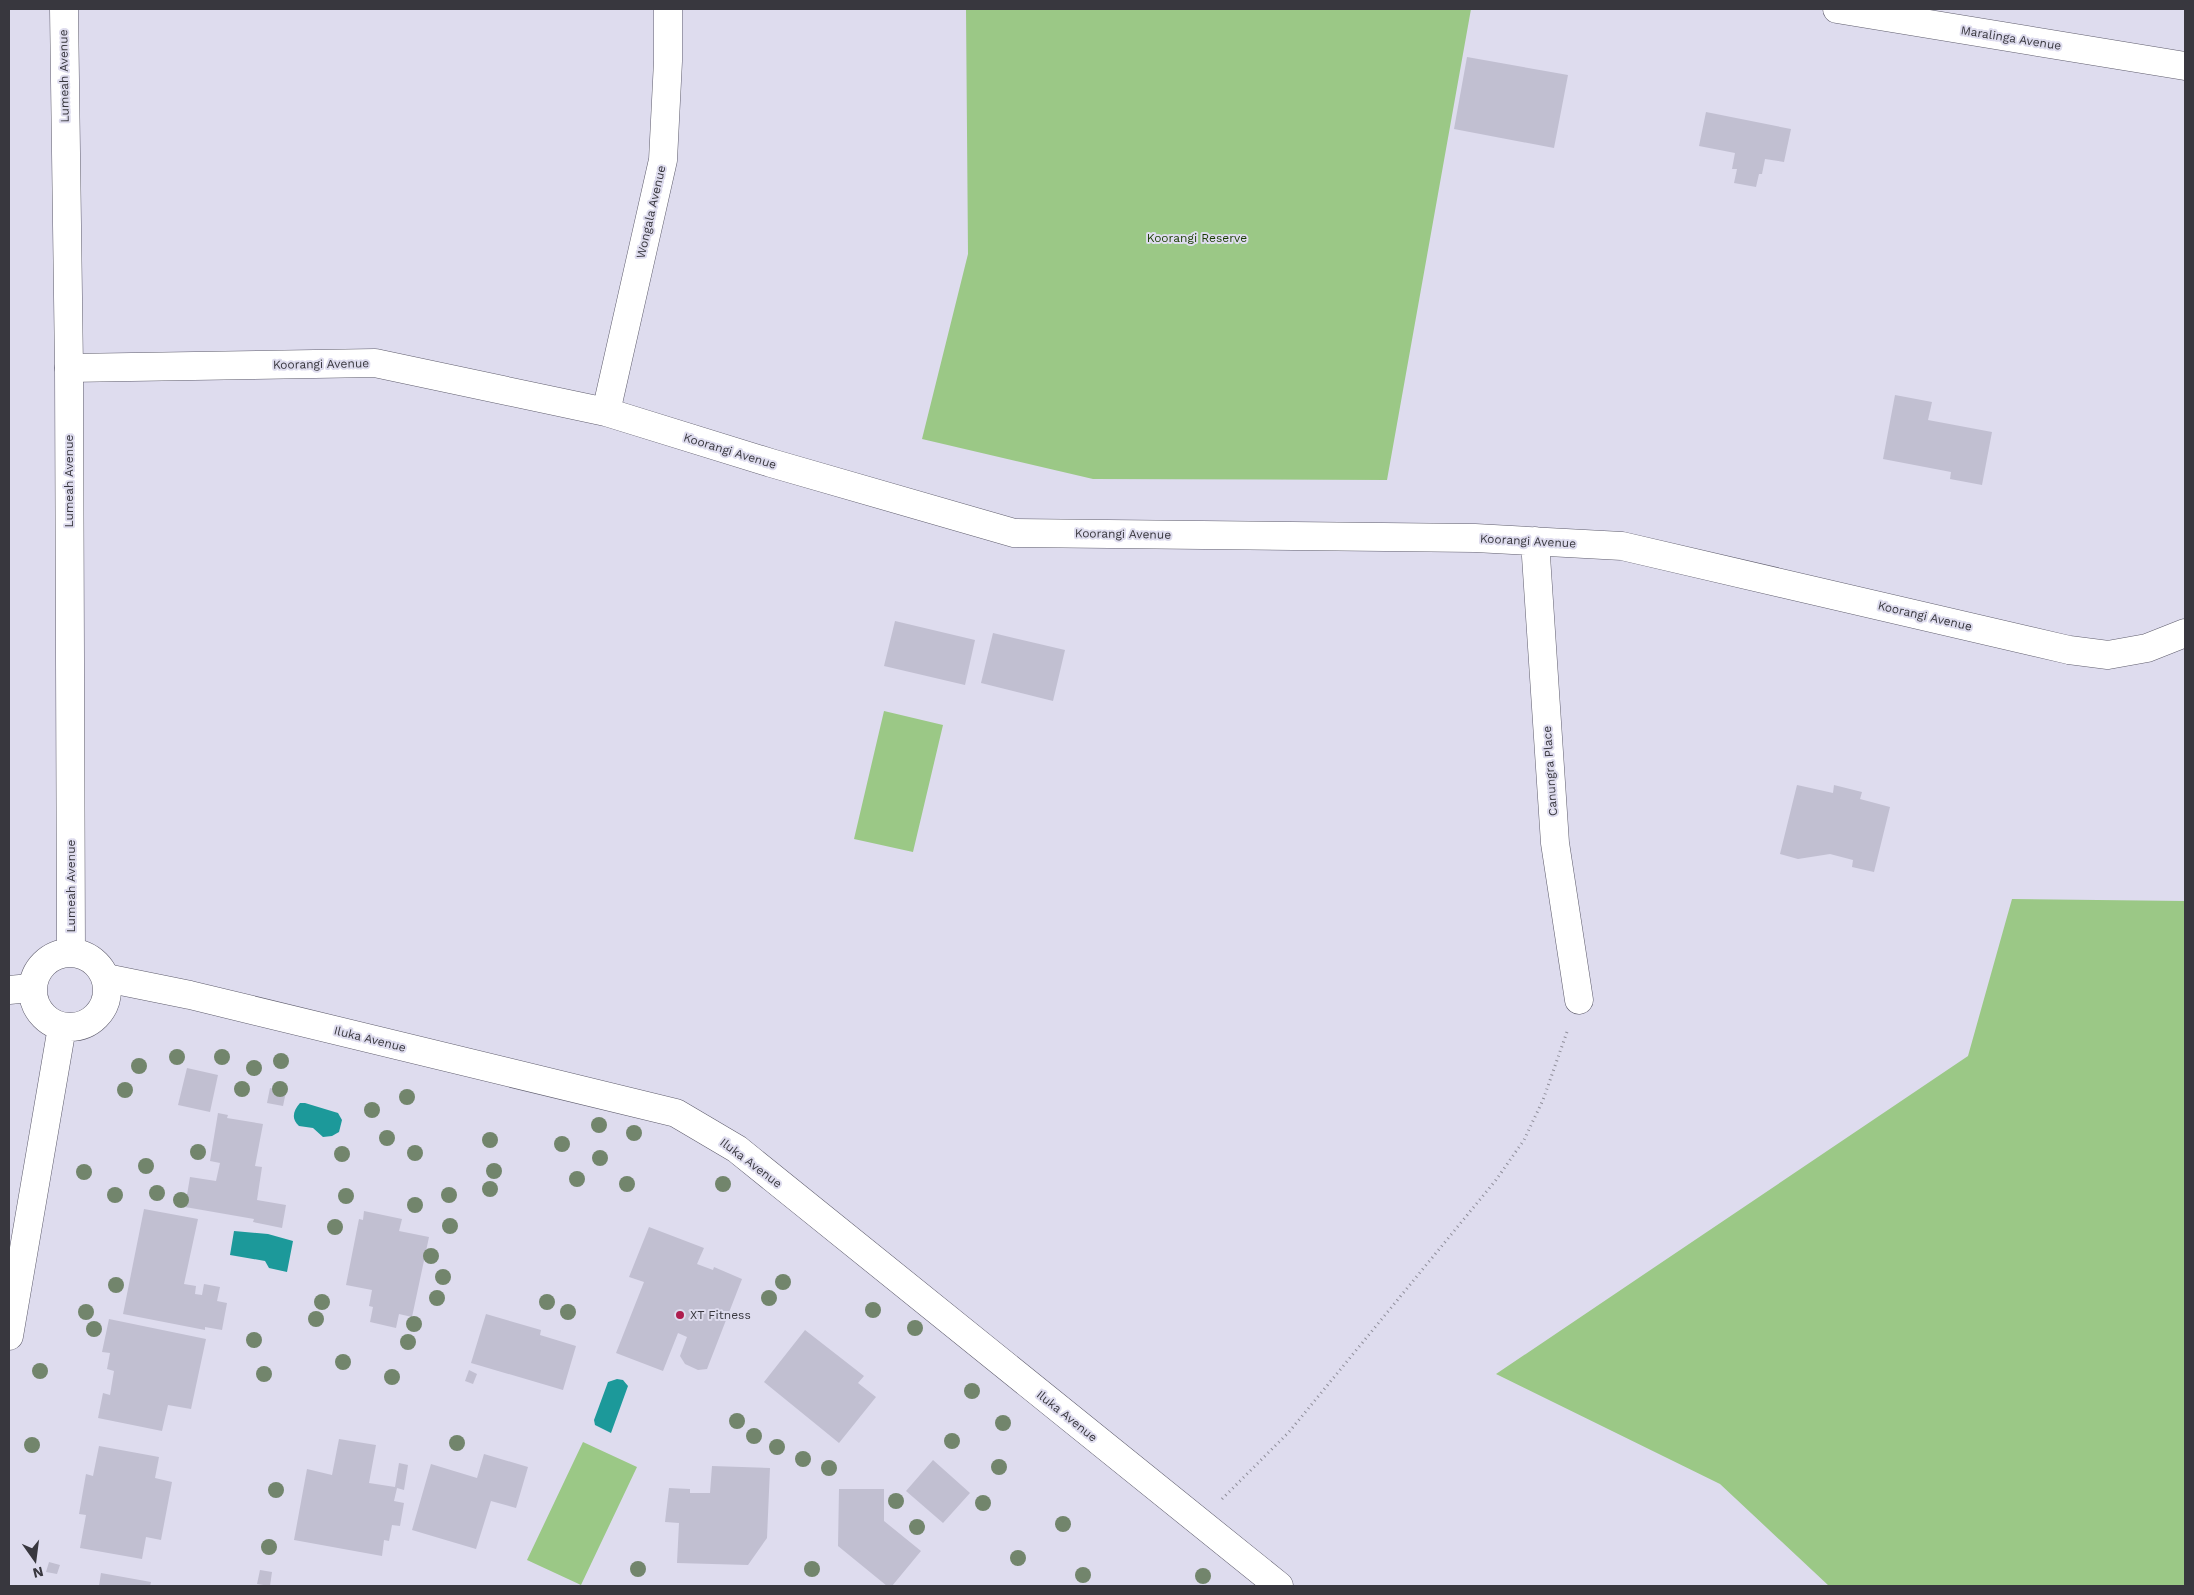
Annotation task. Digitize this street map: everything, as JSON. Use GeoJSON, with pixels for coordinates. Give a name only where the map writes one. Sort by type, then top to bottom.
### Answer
{"type":"FeatureCollection","features":[{"type":"Feature","properties":{"kind":"street","name":"Lumeah Avenue"},"geometry":{"type":"LineString","coordinates":[[64,9],[71,952]]}},
{"type":"Feature","properties":{"kind":"street","name":"Wongala Avenue"},"geometry":{"type":"LineString","coordinates":[[606,412],[663,160],[668,61],[668,9]]}},
{"type":"Feature","properties":{"kind":"street","name":"Maralinga Avenue"},"geometry":{"type":"LineString","coordinates":[[1837,9],[1934,17],[2185,66]]}},
{"type":"Feature","properties":{"kind":"street","name":"Koorangi Avenue"},"geometry":{"type":"LineString","coordinates":[[68,368],[375,363],[606,412],[780,466],[1014,533],[1475,538],[1622,546],[2079,651],[2108,655],[2146,648],[2185,633]]}},
{"type":"Feature","properties":{"kind":"street","name":"Canungra Place"},"geometry":{"type":"LineString","coordinates":[[1535,541],[1555,843],[1578,1000]]}},
{"type":"Feature","properties":{"kind":"street"},"geometry":{"type":"LineString","coordinates":[[71,952],[92,960],[106,978],[106,1000],[101,1011],[94,1019],[84,1024],[62,1027],[51,1023],[43,1017],[32,998],[20,989],[34,976],[40,966],[59,953],[71,952]]}},
{"type":"Feature","properties":{"kind":"street","name":"Iluka Avenue"},"geometry":{"type":"LineString","coordinates":[[106,978],[200,998],[676,1113],[737,1149],[1279,1586]]}},
{"type":"Feature","properties":{"kind":"street"},"geometry":{"type":"LineString","coordinates":[[9,1336],[62,1027]]}},
{"type":"Feature","properties":{"kind":"path"},"geometry":{"type":"LineString","coordinates":[[1223,1497],[1289,1432],[1496,1180],[1524,1140],[1543,1100],[1559,1054]]}},
{"type":"Feature","properties":{"kind":"green space","name":"Koorangi Reserve"},"geometry":{"type":"Polygon","coordinates":[[[966,9],[1471,9],[1387,480],[1093,479],[922,439],[968,254],[966,9]]]}},
{"type":"Feature","properties":{"kind":"green space"},"geometry":{"type":"Polygon","coordinates":[[[884,711],[943,725],[913,852],[854,839],[884,711]]]}},
{"type":"Feature","properties":{"kind":"green space"},"geometry":{"type":"Polygon","coordinates":[[[2012,899],[2185,901],[2185,1586],[1829,1586],[1720,1484],[1496,1374],[1968,1056],[2012,899]]]}},
{"type":"Feature","properties":{"kind":"green space"},"geometry":{"type":"Polygon","coordinates":[[[583,1442],[637,1467],[581,1585],[527,1560],[583,1442]]]}},
{"type":"Feature","properties":{"kind":"shaded area"},"geometry":{"type":"Polygon","coordinates":[[[300,1103],[338,1113],[342,1120],[339,1132],[332,1136],[323,1137],[313,1128],[299,1126],[295,1121],[294,1115],[300,1103]]]}},
{"type":"Feature","properties":{"kind":"shaded area"},"geometry":{"type":"Polygon","coordinates":[[[234,1231],[268,1234],[293,1241],[287,1272],[269,1268],[265,1261],[230,1255],[234,1231]]]}},
{"type":"Feature","properties":{"kind":"shaded area"},"geometry":{"type":"Polygon","coordinates":[[[617,1379],[623,1380],[628,1386],[611,1433],[595,1425],[594,1420],[608,1382],[617,1379]]]}},
{"type":"Feature","properties":{"kind":"building"},"geometry":{"type":"Polygon","coordinates":[[[1467,57],[1568,75],[1554,148],[1454,129],[1467,57]]]}},
{"type":"Feature","properties":{"kind":"building"},"geometry":{"type":"Polygon","coordinates":[[[1706,112],[1791,129],[1784,162],[1765,159],[1762,174],[1759,174],[1756,187],[1734,183],[1737,169],[1732,169],[1735,153],[1699,146],[1706,112]]]}},
{"type":"Feature","properties":{"kind":"building"},"geometry":{"type":"Polygon","coordinates":[[[1895,395],[1932,402],[1928,420],[1992,432],[1982,485],[1950,479],[1951,472],[1883,459],[1895,395]]]}},
{"type":"Feature","properties":{"kind":"building"},"geometry":{"type":"Polygon","coordinates":[[[895,621],[975,640],[965,685],[884,666],[895,621]]]}},
{"type":"Feature","properties":{"kind":"building"},"geometry":{"type":"Polygon","coordinates":[[[993,633],[1065,650],[1053,701],[981,683],[993,633]]]}},
{"type":"Feature","properties":{"kind":"building"},"geometry":{"type":"Polygon","coordinates":[[[1797,785],[1833,793],[1834,785],[1862,792],[1860,799],[1890,807],[1874,872],[1852,867],[1853,860],[1830,854],[1798,859],[1780,854],[1797,785]]]}},
{"type":"Feature","properties":{"kind":"building"},"geometry":{"type":"Polygon","coordinates":[[[187,1068],[218,1075],[210,1112],[178,1105],[187,1068]]]}},
{"type":"Feature","properties":{"kind":"building"},"geometry":{"type":"Polygon","coordinates":[[[270,1088],[286,1092],[283,1106],[267,1103],[270,1088]]]}},
{"type":"Feature","properties":{"kind":"building"},"geometry":{"type":"Polygon","coordinates":[[[218,1113],[228,1115],[227,1118],[263,1124],[255,1166],[262,1167],[257,1200],[286,1205],[282,1228],[253,1222],[254,1219],[185,1207],[190,1177],[216,1181],[220,1163],[210,1161],[218,1113]]]}},
{"type":"Feature","properties":{"kind":"building"},"geometry":{"type":"Polygon","coordinates":[[[144,1209],[198,1219],[184,1284],[196,1286],[195,1294],[202,1295],[204,1284],[220,1287],[217,1301],[227,1303],[222,1330],[205,1327],[205,1330],[123,1314],[144,1209]]]}},
{"type":"Feature","properties":{"kind":"building"},"geometry":{"type":"Polygon","coordinates":[[[364,1211],[402,1219],[399,1231],[429,1237],[412,1317],[399,1314],[396,1328],[370,1322],[373,1307],[369,1306],[372,1290],[346,1285],[359,1219],[363,1220],[364,1211]]]}},
{"type":"Feature","properties":{"kind":"building","name":"XT Fitness"},"geometry":{"type":"Polygon","coordinates":[[[649,1227],[704,1248],[697,1264],[713,1270],[714,1267],[742,1279],[707,1369],[698,1370],[685,1364],[680,1356],[687,1337],[678,1333],[663,1371],[616,1353],[644,1282],[629,1277],[649,1227]]]}},
{"type":"Feature","properties":{"kind":"building"},"geometry":{"type":"Polygon","coordinates":[[[486,1314],[541,1330],[540,1335],[576,1346],[563,1390],[471,1363],[486,1314]]]}},
{"type":"Feature","properties":{"kind":"building"},"geometry":{"type":"Polygon","coordinates":[[[109,1319],[206,1339],[191,1409],[168,1405],[162,1431],[98,1418],[103,1393],[110,1395],[114,1371],[107,1369],[110,1353],[102,1352],[109,1319]]]}},
{"type":"Feature","properties":{"kind":"building"},"geometry":{"type":"Polygon","coordinates":[[[805,1330],[864,1376],[858,1383],[876,1397],[839,1443],[764,1382],[805,1330]]]}},
{"type":"Feature","properties":{"kind":"building"},"geometry":{"type":"Polygon","coordinates":[[[469,1370],[477,1374],[473,1384],[465,1381],[469,1370]]]}},
{"type":"Feature","properties":{"kind":"building"},"geometry":{"type":"Polygon","coordinates":[[[339,1439],[376,1445],[369,1483],[395,1487],[399,1463],[408,1465],[404,1490],[397,1488],[394,1501],[404,1503],[400,1526],[392,1525],[389,1541],[384,1540],[382,1556],[294,1540],[307,1469],[332,1475],[339,1439]]]}},
{"type":"Feature","properties":{"kind":"building"},"geometry":{"type":"Polygon","coordinates":[[[99,1446],[159,1457],[155,1478],[172,1482],[161,1540],[146,1537],[142,1559],[80,1548],[86,1515],[79,1514],[86,1474],[93,1476],[99,1446]]]}},
{"type":"Feature","properties":{"kind":"building"},"geometry":{"type":"Polygon","coordinates":[[[484,1454],[528,1467],[516,1508],[491,1501],[476,1549],[412,1530],[431,1464],[477,1478],[484,1454]]]}},
{"type":"Feature","properties":{"kind":"building"},"geometry":{"type":"Polygon","coordinates":[[[933,1460],[970,1493],[943,1523],[906,1491],[933,1460]]]}},
{"type":"Feature","properties":{"kind":"building"},"geometry":{"type":"Polygon","coordinates":[[[712,1466],[770,1468],[767,1538],[748,1565],[677,1563],[679,1523],[665,1522],[669,1488],[690,1489],[690,1493],[710,1493],[712,1466]]]}},
{"type":"Feature","properties":{"kind":"building"},"geometry":{"type":"Polygon","coordinates":[[[839,1489],[884,1489],[884,1521],[921,1551],[892,1586],[887,1586],[838,1546],[839,1489]]]}},
{"type":"Feature","properties":{"kind":"building"},"geometry":{"type":"Polygon","coordinates":[[[49,1562],[60,1565],[57,1574],[46,1572],[49,1562]]]}},
{"type":"Feature","properties":{"kind":"building"},"geometry":{"type":"Polygon","coordinates":[[[260,1570],[272,1572],[270,1586],[257,1584],[260,1570]]]}},
{"type":"Feature","properties":{"kind":"building"},"geometry":{"type":"Polygon","coordinates":[[[101,1573],[151,1582],[150,1586],[99,1586],[101,1573]]]}},
{"type":"Feature","properties":{"kind":"place","name":"XT Fitness"},"geometry":{"type":"Point","coordinates":[680,1315]}}]}
